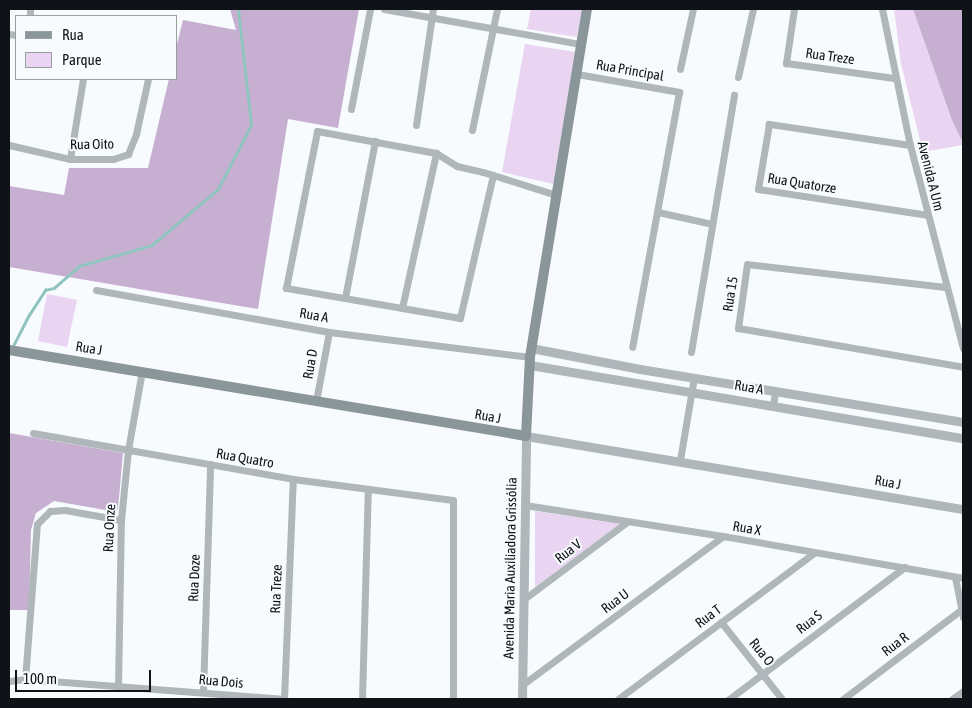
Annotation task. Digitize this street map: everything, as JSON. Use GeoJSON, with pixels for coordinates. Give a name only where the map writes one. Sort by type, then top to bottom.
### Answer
{"type":"FeatureCollection","features":[{"type":"Feature","properties":{"kind":"main road"},"geometry":{"type":"LineString","coordinates":[[526,436],[530,356],[587,9]]}},
{"type":"Feature","properties":{"kind":"main road","name":"Rua J"},"geometry":{"type":"LineString","coordinates":[[13,351],[526,436]]}},
{"type":"Feature","properties":{"kind":"street"},"geometry":{"type":"LineString","coordinates":[[351,109],[370,9]]}},
{"type":"Feature","properties":{"kind":"street"},"geometry":{"type":"LineString","coordinates":[[384,9],[433,13],[494,28],[581,44]]}},
{"type":"Feature","properties":{"kind":"street"},"geometry":{"type":"LineString","coordinates":[[472,130],[497,9]]}},
{"type":"Feature","properties":{"kind":"street"},"geometry":{"type":"LineString","coordinates":[[680,69],[693,9]]}},
{"type":"Feature","properties":{"kind":"street"},"geometry":{"type":"LineString","coordinates":[[738,77],[753,9]]}},
{"type":"Feature","properties":{"kind":"street","name":"Rua Treze"},"geometry":{"type":"LineString","coordinates":[[794,9],[786,63],[894,78]]}},
{"type":"Feature","properties":{"kind":"street","name":"Avenida A Um"},"geometry":{"type":"LineString","coordinates":[[882,9],[894,78],[910,145],[945,287],[963,348]]}},
{"type":"Feature","properties":{"kind":"street"},"geometry":{"type":"LineString","coordinates":[[416,125],[433,13]]}},
{"type":"Feature","properties":{"kind":"street","name":"Rua Principal"},"geometry":{"type":"LineString","coordinates":[[577,74],[679,92],[658,212]]}},
{"type":"Feature","properties":{"kind":"street"},"geometry":{"type":"LineString","coordinates":[[70,159],[83,80]]}},
{"type":"Feature","properties":{"kind":"street","name":"Rua Oito"},"geometry":{"type":"LineString","coordinates":[[9,145],[70,159],[113,159],[128,154],[136,134],[148,80]]}},
{"type":"Feature","properties":{"kind":"street"},"geometry":{"type":"LineString","coordinates":[[691,352],[734,95]]}},
{"type":"Feature","properties":{"kind":"street","name":"Rua Quatorze"},"geometry":{"type":"LineString","coordinates":[[910,145],[769,124],[758,189],[928,215]]}},
{"type":"Feature","properties":{"kind":"street"},"geometry":{"type":"LineString","coordinates":[[493,175],[460,318],[286,288],[317,131],[436,153],[457,166],[493,175],[556,195]]}},
{"type":"Feature","properties":{"kind":"street"},"geometry":{"type":"LineString","coordinates":[[344,298],[375,141]]}},
{"type":"Feature","properties":{"kind":"street"},"geometry":{"type":"LineString","coordinates":[[402,308],[436,153]]}},
{"type":"Feature","properties":{"kind":"street"},"geometry":{"type":"LineString","coordinates":[[632,347],[658,212],[712,224]]}},
{"type":"Feature","properties":{"kind":"street","name":"Rua 15"},"geometry":{"type":"LineString","coordinates":[[945,287],[748,264],[738,328],[963,367]]}},
{"type":"Feature","properties":{"kind":"street","name":"Rua A"},"geometry":{"type":"LineString","coordinates":[[96,290],[329,332],[694,377],[963,422]]}},
{"type":"Feature","properties":{"kind":"street","name":"Rua D"},"geometry":{"type":"LineString","coordinates":[[316,401],[329,332]]}},
{"type":"Feature","properties":{"kind":"street","name":"Rua A"},"geometry":{"type":"LineString","coordinates":[[530,356],[691,392],[963,438]]}},
{"type":"Feature","properties":{"kind":"street","name":"Rua Onze"},"geometry":{"type":"LineString","coordinates":[[118,687],[121,520],[128,450],[142,371]]}},
{"type":"Feature","properties":{"kind":"street"},"geometry":{"type":"LineString","coordinates":[[680,460],[694,377]]}},
{"type":"Feature","properties":{"kind":"street"},"geometry":{"type":"LineString","coordinates":[[774,406],[775,391]]}},
{"type":"Feature","properties":{"kind":"street","name":"Rua Quatro"},"geometry":{"type":"LineString","coordinates":[[33,433],[293,479],[453,500],[453,699]]}},
{"type":"Feature","properties":{"kind":"street","name":"Rua J"},"geometry":{"type":"LineString","coordinates":[[526,436],[680,460],[963,509]]}},
{"type":"Feature","properties":{"kind":"street","name":"Avenida Maria Auxiliadora Grissólia"},"geometry":{"type":"LineString","coordinates":[[522,699],[526,436]]}},
{"type":"Feature","properties":{"kind":"street","name":"Rua Doze"},"geometry":{"type":"LineString","coordinates":[[204,692],[210,464]]}},
{"type":"Feature","properties":{"kind":"street","name":"Rua Treze"},"geometry":{"type":"LineString","coordinates":[[283,699],[293,479]]}},
{"type":"Feature","properties":{"kind":"street"},"geometry":{"type":"LineString","coordinates":[[362,699],[368,490]]}},
{"type":"Feature","properties":{"kind":"street","name":"Rua X"},"geometry":{"type":"LineString","coordinates":[[525,505],[723,536],[959,577]]}},
{"type":"Feature","properties":{"kind":"street"},"geometry":{"type":"LineString","coordinates":[[25,679],[37,524],[50,511],[65,510],[121,520]]}},
{"type":"Feature","properties":{"kind":"street","name":"Rua V"},"geometry":{"type":"LineString","coordinates":[[524,600],[627,522]]}},
{"type":"Feature","properties":{"kind":"street","name":"Rua U"},"geometry":{"type":"LineString","coordinates":[[522,685],[723,536]]}},
{"type":"Feature","properties":{"kind":"street","name":"Rua T"},"geometry":{"type":"LineString","coordinates":[[618,699],[814,553]]}},
{"type":"Feature","properties":{"kind":"street","name":"Rua S"},"geometry":{"type":"LineString","coordinates":[[729,699],[762,672],[905,567]]}},
{"type":"Feature","properties":{"kind":"street"},"geometry":{"type":"LineString","coordinates":[[959,577],[963,613]]}},
{"type":"Feature","properties":{"kind":"street","name":"Rua R"},"geometry":{"type":"LineString","coordinates":[[843,699],[963,613]]}},
{"type":"Feature","properties":{"kind":"street","name":"Rua O"},"geometry":{"type":"LineString","coordinates":[[721,622],[782,699]]}},
{"type":"Feature","properties":{"kind":"street","name":"Rua Dois"},"geometry":{"type":"LineString","coordinates":[[9,681],[25,679],[283,699]]}},
{"type":"Feature","properties":{"kind":"street"},"geometry":{"type":"LineString","coordinates":[[952,699],[963,691]]}},
{"type":"Feature","properties":{"kind":"green space"},"geometry":{"type":"Polygon","coordinates":[[[531,9],[582,9],[577,37],[527,29],[531,9]]]}},
{"type":"Feature","properties":{"kind":"green space"},"geometry":{"type":"Polygon","coordinates":[[[894,9],[913,9],[963,145],[923,152],[901,64],[894,9]]]}},
{"type":"Feature","properties":{"kind":"green space"},"geometry":{"type":"Polygon","coordinates":[[[525,44],[575,52],[553,184],[502,172],[525,44]]]}},
{"type":"Feature","properties":{"kind":"green space"},"geometry":{"type":"Polygon","coordinates":[[[47,294],[77,300],[67,347],[38,341],[47,294]]]}},
{"type":"Feature","properties":{"kind":"green space"},"geometry":{"type":"Polygon","coordinates":[[[535,511],[620,524],[535,587],[535,511]]]}},
{"type":"Feature","properties":{"kind":"shaded area"},"geometry":{"type":"Polygon","coordinates":[[[230,9],[359,9],[338,128],[288,119],[258,309],[9,267],[9,186],[64,195],[69,168],[148,168],[169,80],[178,80],[178,40],[183,20],[236,30],[230,9]]]}},
{"type":"Feature","properties":{"kind":"shaded area"},"geometry":{"type":"Polygon","coordinates":[[[913,9],[963,9],[963,143],[952,120],[913,9]]]}},
{"type":"Feature","properties":{"kind":"shaded area"},"geometry":{"type":"Polygon","coordinates":[[[9,433],[123,453],[118,509],[111,511],[54,501],[36,513],[31,530],[29,610],[9,610],[9,433]]]}},
{"type":"Feature","properties":{"kind":"waterway"},"geometry":{"type":"LineString","coordinates":[[12,348],[29,315],[45,290],[54,288],[79,266],[152,245],[218,189],[251,125],[238,9]]}}]}
